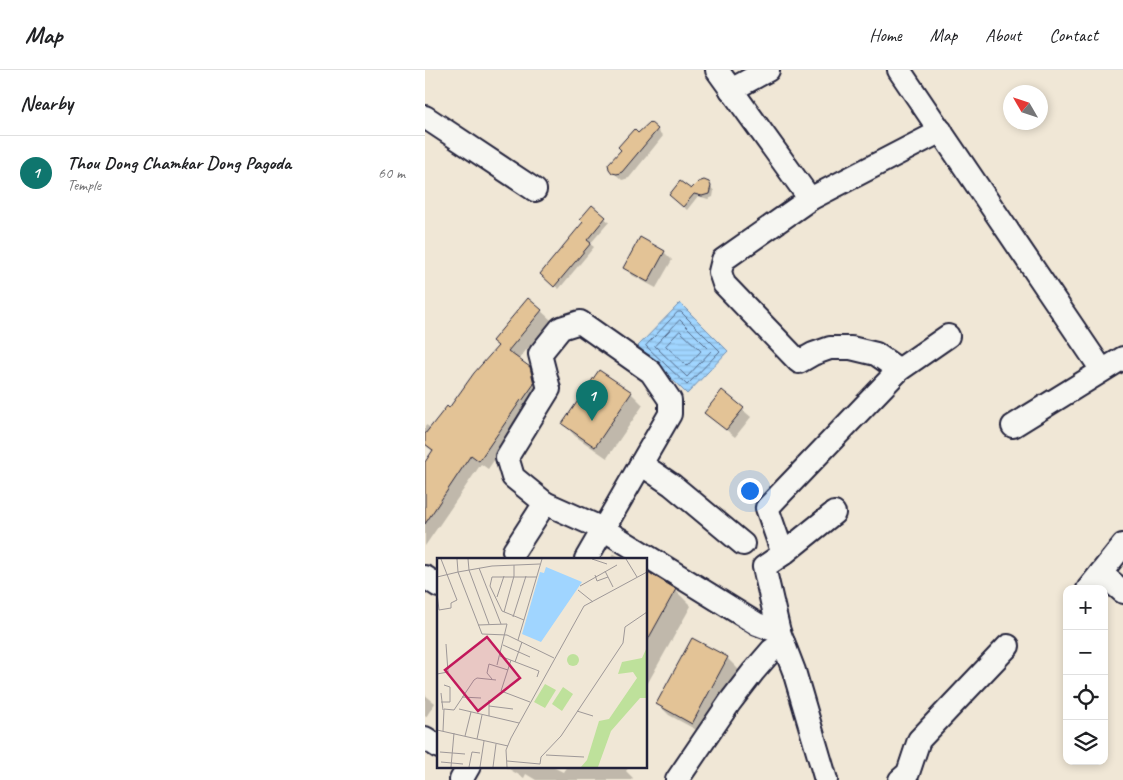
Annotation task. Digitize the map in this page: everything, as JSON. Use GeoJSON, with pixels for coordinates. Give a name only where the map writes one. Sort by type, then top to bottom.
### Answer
{"type":"FeatureCollection","features":[{"type":"Feature","properties":{"kind":"street"},"geometry":{"type":"LineString","coordinates":[[717,70],[810,199]]}},
{"type":"Feature","properties":{"kind":"street"},"geometry":{"type":"LineString","coordinates":[[731,90],[767,70]]}},
{"type":"Feature","properties":{"kind":"street"},"geometry":{"type":"LineString","coordinates":[[899,70],[1102,370]]}},
{"type":"Feature","properties":{"kind":"street"},"geometry":{"type":"LineString","coordinates":[[425,117],[535,190]]}},
{"type":"Feature","properties":{"kind":"street"},"geometry":{"type":"LineString","coordinates":[[899,370],[875,354],[851,348],[830,348],[813,354],[799,362],[724,284],[720,272],[723,260],[810,199],[941,131]]}},
{"type":"Feature","properties":{"kind":"street"},"geometry":{"type":"LineString","coordinates":[[587,558],[603,529],[670,414],[670,400],[651,372],[580,322],[561,328],[540,354],[549,390],[507,457],[513,477],[545,503],[603,529],[782,638]]}},
{"type":"Feature","properties":{"kind":"street"},"geometry":{"type":"LineString","coordinates":[[783,554],[767,508],[899,370],[948,336]]}},
{"type":"Feature","properties":{"kind":"street"},"geometry":{"type":"LineString","coordinates":[[1013,426],[1123,358]]}},
{"type":"Feature","properties":{"kind":"street"},"geometry":{"type":"LineString","coordinates":[[641,464],[672,485],[743,544]]}},
{"type":"Feature","properties":{"kind":"street"},"geometry":{"type":"LineString","coordinates":[[518,556],[545,503]]}},
{"type":"Feature","properties":{"kind":"street"},"geometry":{"type":"LineString","coordinates":[[827,780],[794,670],[782,638],[764,567],[834,513]]}},
{"type":"Feature","properties":{"kind":"street"},"geometry":{"type":"LineString","coordinates":[[1123,545],[1094,581],[1123,592]]}},
{"type":"Feature","properties":{"kind":"street"},"geometry":{"type":"LineString","coordinates":[[425,578],[437,585]]}},
{"type":"Feature","properties":{"kind":"street"},"geometry":{"type":"LineString","coordinates":[[677,780],[730,702],[782,638]]}},
{"type":"Feature","properties":{"kind":"street"},"geometry":{"type":"LineString","coordinates":[[900,780],[907,773],[919,740],[1007,646]]}},
{"type":"Feature","properties":{"kind":"street"},"geometry":{"type":"LineString","coordinates":[[425,738],[437,746]]}},
{"type":"Feature","properties":{"kind":"street"},"geometry":{"type":"LineString","coordinates":[[461,780],[467,768]]}},
{"type":"Feature","properties":{"kind":"water"},"geometry":{"type":"Polygon","coordinates":[[[680,303],[728,351],[687,394],[638,346],[680,303]]]}},
{"type":"Feature","properties":{"kind":"building"},"geometry":{"type":"Polygon","coordinates":[[[650,122],[658,129],[622,172],[612,173],[608,164],[621,150],[618,147],[634,129],[638,133],[650,122]]]}},
{"type":"Feature","properties":{"kind":"building"},"geometry":{"type":"Polygon","coordinates":[[[704,180],[709,182],[711,186],[709,194],[702,196],[694,194],[683,207],[669,195],[680,181],[691,189],[698,182],[704,180]]]}},
{"type":"Feature","properties":{"kind":"building"},"geometry":{"type":"Polygon","coordinates":[[[592,205],[606,217],[587,240],[591,243],[554,287],[540,274],[583,222],[580,219],[592,205]]]}},
{"type":"Feature","properties":{"kind":"building"},"geometry":{"type":"Polygon","coordinates":[[[640,237],[665,251],[648,282],[623,268],[640,237]]]}},
{"type":"Feature","properties":{"kind":"building"},"geometry":{"type":"Polygon","coordinates":[[[528,298],[542,310],[508,351],[530,367],[534,384],[479,461],[471,455],[425,524],[425,462],[433,450],[425,444],[425,434],[447,406],[449,408],[474,373],[498,346],[492,341],[528,298]]]}},
{"type":"Feature","properties":{"kind":"building"},"geometry":{"type":"Polygon","coordinates":[[[599,370],[632,392],[595,447],[562,424],[599,370]]]}},
{"type":"Feature","properties":{"kind":"building"},"geometry":{"type":"Polygon","coordinates":[[[722,390],[744,408],[726,430],[704,413],[722,390]]]}},
{"type":"Feature","properties":{"kind":"building"},"geometry":{"type":"Polygon","coordinates":[[[647,572],[676,589],[647,641],[647,572]]]}},
{"type":"Feature","properties":{"kind":"building"},"geometry":{"type":"Polygon","coordinates":[[[692,638],[728,657],[692,724],[656,704],[692,638]]]}},
{"type":"Feature","properties":{"kind":"place","name":"Thou Dong Chamkar Dong Pagoda"},"geometry":{"type":"Point","coordinates":[592,421]}}]}
